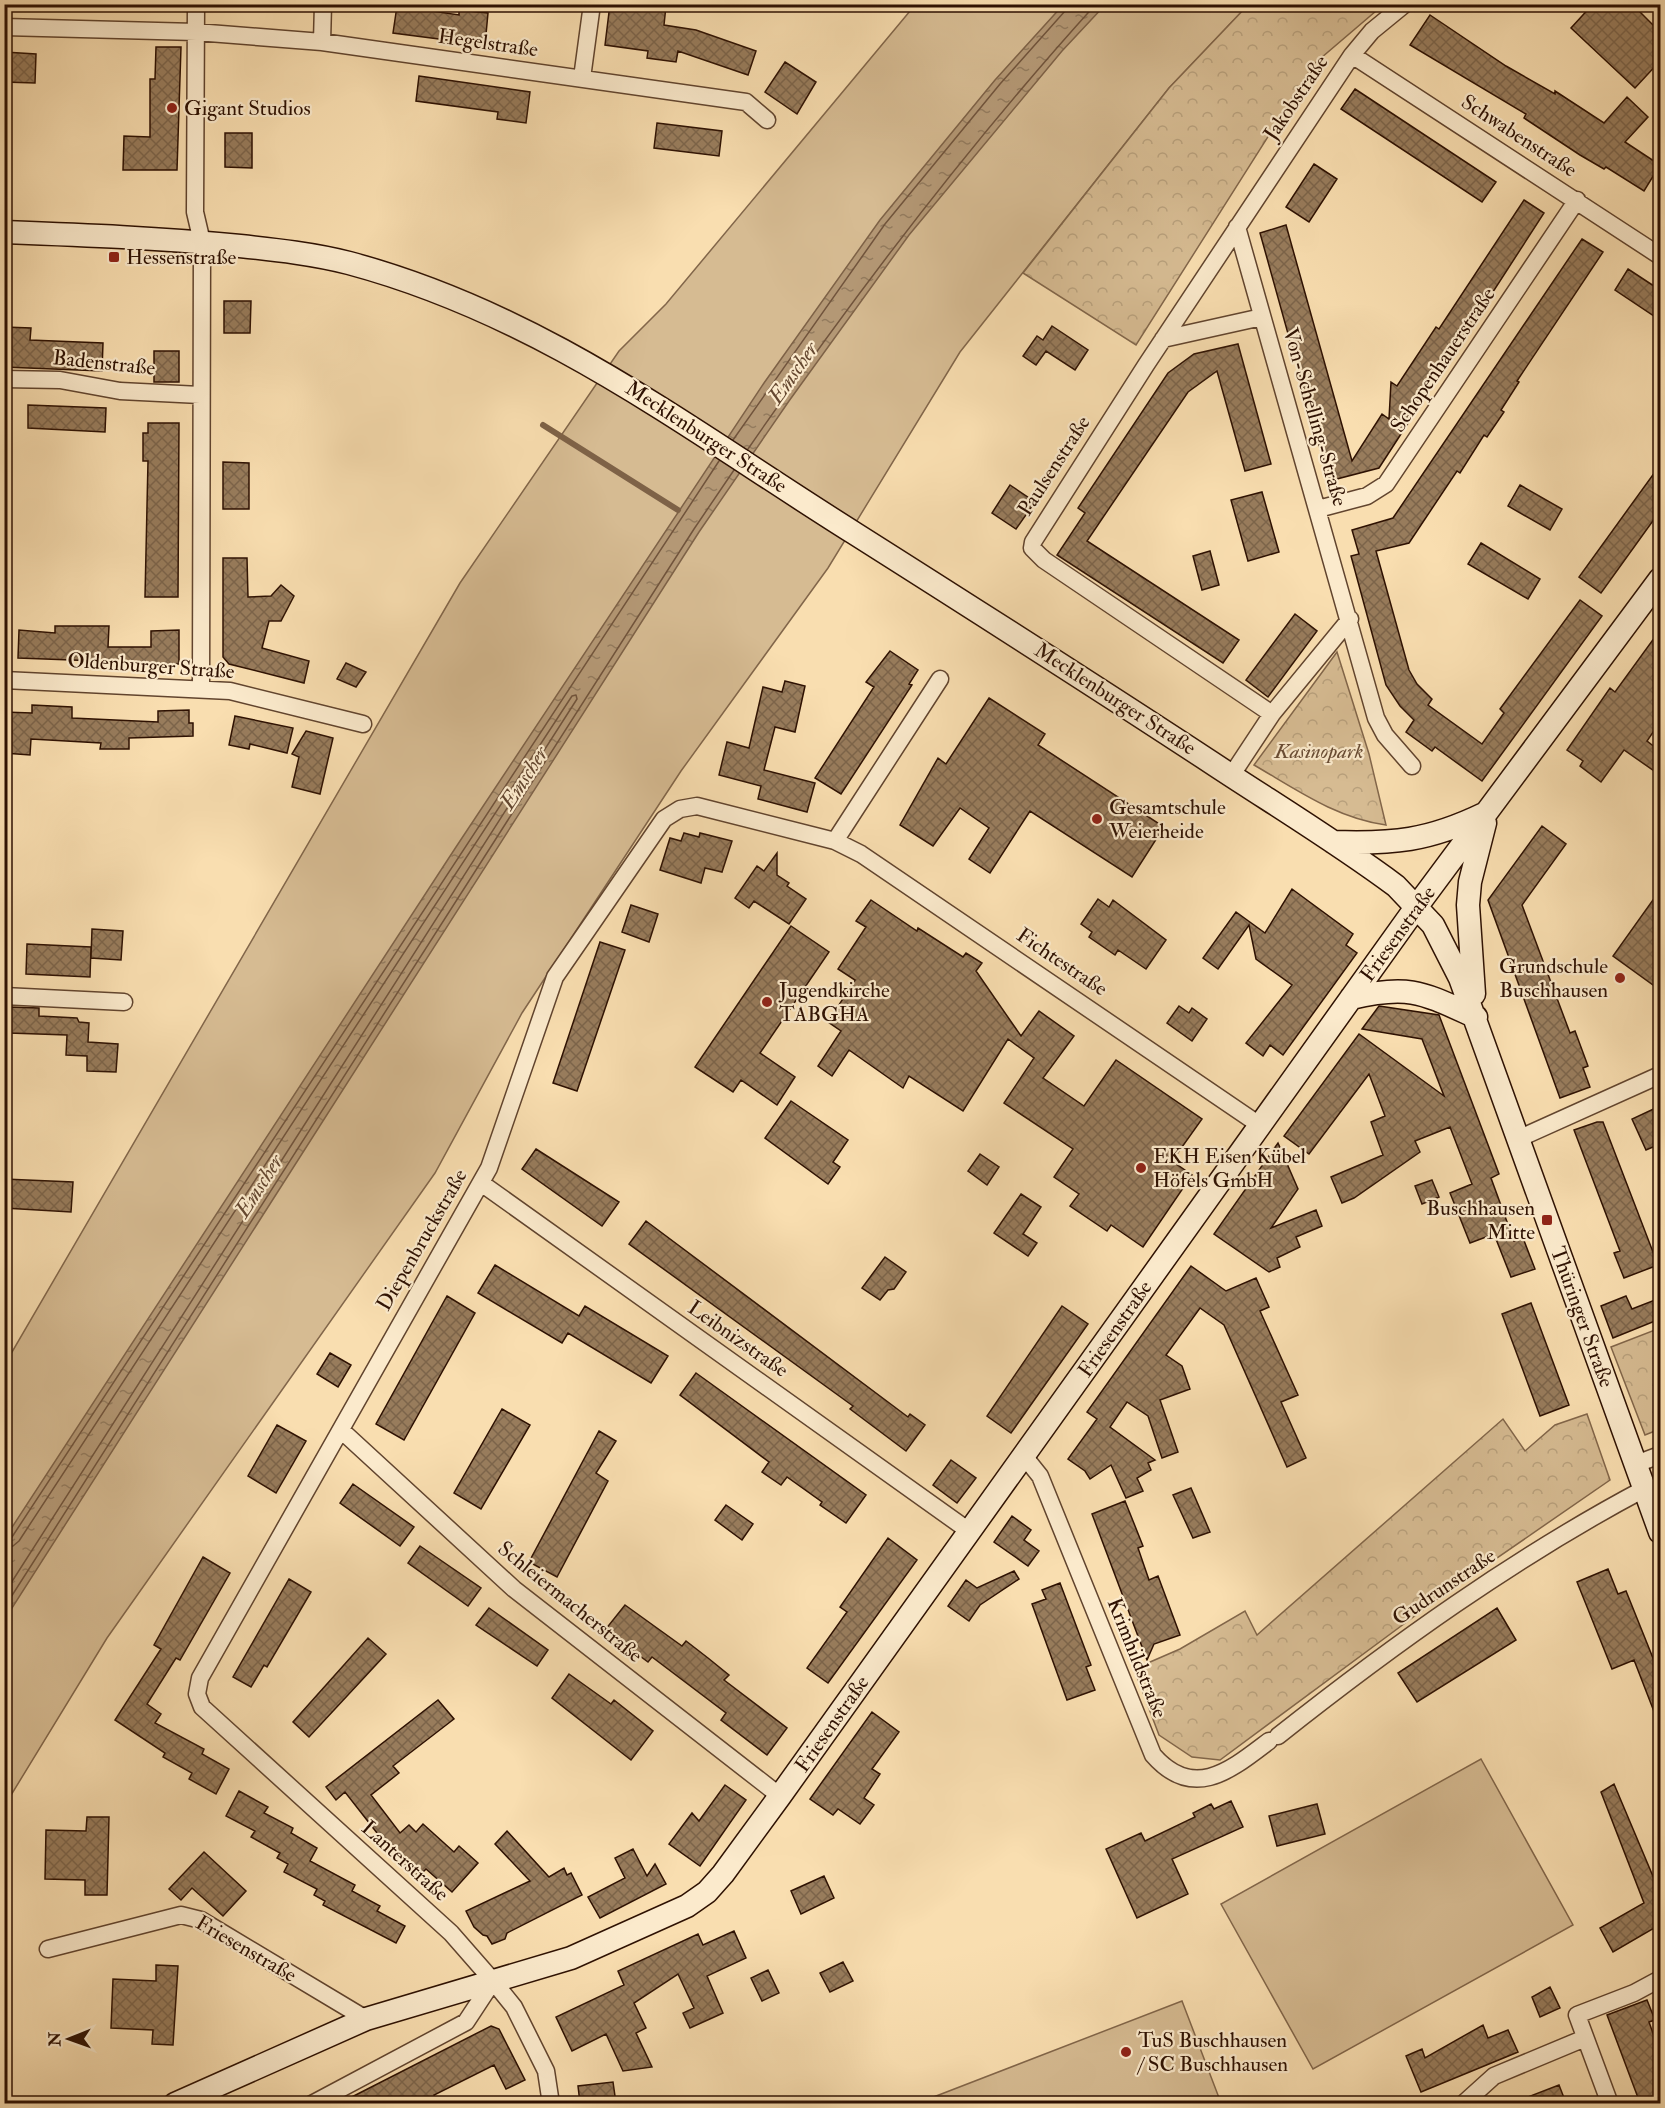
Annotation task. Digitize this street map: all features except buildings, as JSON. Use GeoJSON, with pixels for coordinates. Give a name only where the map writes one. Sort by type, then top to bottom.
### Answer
{"type":"FeatureCollection","features":[{"type":"Feature","properties":{"kind":"street"},"geometry":{"type":"LineString","coordinates":[[196,4],[195,212],[202,242],[201,688]]}},
{"type":"Feature","properties":{"kind":"street"},"geometry":{"type":"LineString","coordinates":[[322,42],[323,4]]}},
{"type":"Feature","properties":{"kind":"street"},"geometry":{"type":"LineString","coordinates":[[582,78],[592,4]]}},
{"type":"Feature","properties":{"kind":"street","name":"Jakobstraße"},"geometry":{"type":"LineString","coordinates":[[1238,227],[1352,55],[1372,32],[1405,4]]}},
{"type":"Feature","properties":{"kind":"street","name":"Hegelstraße"},"geometry":{"type":"LineString","coordinates":[[4,27],[196,32],[322,42],[746,102],[767,120]]}},
{"type":"Feature","properties":{"kind":"street","name":"Schwabenstraße"},"geometry":{"type":"LineString","coordinates":[[1352,55],[1660,256]]}},
{"type":"Feature","properties":{"kind":"street","name":"Schopenhauerstraße"},"geometry":{"type":"LineString","coordinates":[[1318,509],[1367,496],[1386,484],[1577,200]]}},
{"type":"Feature","properties":{"kind":"street","name":"Von-Schelling-Straße"},"geometry":{"type":"LineString","coordinates":[[1238,227],[1376,718],[1385,735],[1412,766]]}},
{"type":"Feature","properties":{"kind":"street","name":"Paulsenstraße"},"geometry":{"type":"LineString","coordinates":[[1238,227],[1036,534],[1032,548],[1044,560],[1272,714]]}},
{"type":"Feature","properties":{"kind":"street","name":"Mecklenburger Straße"},"geometry":{"type":"LineString","coordinates":[[4,232],[202,242],[323,257],[417,285],[522,328],[605,372],[1024,640],[1396,885],[1417,906]]}},
{"type":"Feature","properties":{"kind":"street"},"geometry":{"type":"LineString","coordinates":[[1163,339],[1262,317]]}},
{"type":"Feature","properties":{"kind":"street","name":"Badenstraße"},"geometry":{"type":"LineString","coordinates":[[4,379],[60,380],[120,391],[200,395]]}},
{"type":"Feature","properties":{"kind":"street","name":"Friesenstraße"},"geometry":{"type":"LineString","coordinates":[[175,2103],[366,2019],[580,1954],[687,1906],[723,1874],[1417,906],[1660,579]]}},
{"type":"Feature","properties":{"kind":"street"},"geometry":{"type":"LineString","coordinates":[[1232,776],[1272,714],[1350,619]]}},
{"type":"Feature","properties":{"kind":"street"},"geometry":{"type":"LineString","coordinates":[[835,841],[940,679]]}},
{"type":"Feature","properties":{"kind":"street","name":"Oldenburger Straße"},"geometry":{"type":"LineString","coordinates":[[4,680],[201,688],[282,702],[363,724]]}},
{"type":"Feature","properties":{"kind":"street","name":"Fichtestraße"},"geometry":{"type":"LineString","coordinates":[[664,819],[680,809],[697,806],[835,841],[887,870],[1261,1126]]}},
{"type":"Feature","properties":{"kind":"street"},"geometry":{"type":"LineString","coordinates":[[1332,842],[1404,841],[1429,837],[1488,812]]}},
{"type":"Feature","properties":{"kind":"street"},"geometry":{"type":"LineString","coordinates":[[1351,999],[1402,989],[1434,998],[1476,1017],[1468,905],[1475,860],[1488,812]]}},
{"type":"Feature","properties":{"kind":"street","name":"Diepenbruckstraße"},"geometry":{"type":"LineString","coordinates":[[200,1678],[481,1183],[524,1074],[555,977],[664,819]]}},
{"type":"Feature","properties":{"kind":"street","name":"Thüringer Straße"},"geometry":{"type":"LineString","coordinates":[[1417,906],[1446,947],[1476,1017],[1660,1532]]}},
{"type":"Feature","properties":{"kind":"street"},"geometry":{"type":"LineString","coordinates":[[4,996],[124,1002]]}},
{"type":"Feature","properties":{"kind":"street"},"geometry":{"type":"LineString","coordinates":[[1520,1138],[1660,1075]]}},
{"type":"Feature","properties":{"kind":"street","name":"Leibnizstraße"},"geometry":{"type":"LineString","coordinates":[[481,1183],[969,1531]]}},
{"type":"Feature","properties":{"kind":"street","name":"Schleiermacherstraße"},"geometry":{"type":"LineString","coordinates":[[341,1430],[514,1589],[780,1796]]}},
{"type":"Feature","properties":{"kind":"street"},"geometry":{"type":"LineString","coordinates":[[1636,1464],[1660,1455]]}},
{"type":"Feature","properties":{"kind":"street","name":"Krimhildstraße"},"geometry":{"type":"LineString","coordinates":[[1024,1456],[1041,1476],[1153,1755],[1162,1765],[1172,1770],[1192,1778],[1204,1778],[1227,1772],[1274,1738]]}},
{"type":"Feature","properties":{"kind":"street","name":"Gudrunstraße"},"geometry":{"type":"LineString","coordinates":[[1274,1738],[1360,1671],[1543,1547],[1644,1489]]}},
{"type":"Feature","properties":{"kind":"street","name":"Lanterstraße"},"geometry":{"type":"LineString","coordinates":[[200,1678],[196,1694],[202,1707],[451,1933],[493,1981],[514,2007],[546,2071],[551,2103]]}},
{"type":"Feature","properties":{"kind":"street","name":"Friesenstraße"},"geometry":{"type":"LineString","coordinates":[[48,1949],[181,1915],[190,1916],[201,1920],[366,2019]]}},
{"type":"Feature","properties":{"kind":"street"},"geometry":{"type":"LineString","coordinates":[[1610,2103],[1577,2015],[1634,1993],[1660,1979]]}},
{"type":"Feature","properties":{"kind":"street"},"geometry":{"type":"LineString","coordinates":[[312,2103],[465,2022],[493,1981]]}},
{"type":"Feature","properties":{"kind":"street"},"geometry":{"type":"LineString","coordinates":[[1463,2103],[1494,2076],[1585,2038]]}},
{"type":"Feature","properties":{"kind":"green space"},"geometry":{"type":"Polygon","coordinates":[[[915,5],[1248,5],[1169,88],[960,352],[828,568],[681,771],[522,1013],[435,1173],[107,1638],[5,1805],[5,1364],[460,583],[619,351],[666,304],[915,5]]]}},
{"type":"Feature","properties":{"kind":"green space"},"geometry":{"type":"Polygon","coordinates":[[[1248,5],[1383,5],[1314,64],[1136,345],[1023,273],[1169,88],[1248,5]]]}},
{"type":"Feature","properties":{"kind":"green space","name":"Kasinopark"},"geometry":{"type":"Polygon","coordinates":[[[1337,652],[1369,754],[1386,825],[1334,810],[1254,765],[1337,652]]]}},
{"type":"Feature","properties":{"kind":"green space"},"geometry":{"type":"Polygon","coordinates":[[[1660,1328],[1660,1429],[1645,1435],[1611,1347],[1660,1328]]]}},
{"type":"Feature","properties":{"kind":"green space"},"geometry":{"type":"Polygon","coordinates":[[[1587,1414],[1610,1480],[1439,1598],[1220,1760],[1192,1757],[1159,1735],[1134,1669],[1180,1649],[1245,1611],[1257,1635],[1503,1419],[1525,1451],[1555,1425],[1587,1414]]]}},
{"type":"Feature","properties":{"kind":"green space"},"geometry":{"type":"Polygon","coordinates":[[[1481,1759],[1573,1925],[1313,2069],[1221,1904],[1481,1759]]]}},
{"type":"Feature","properties":{"kind":"green space","name":"TuS Buschhausen / SC Buschhausen"},"geometry":{"type":"Polygon","coordinates":[[[1182,2001],[1221,2103],[918,2103],[1182,2001]]]}},
{"type":"Feature","properties":{"kind":"water","name":"Emscher"},"geometry":{"type":"Polygon","coordinates":[[[1063,5],[1105,5],[1062,51],[909,235],[789,401],[699,532],[5,1619],[5,1538],[456,847],[764,383],[880,220],[995,80],[1063,5]]]}},
{"type":"Feature","properties":{"kind":"waterway"},"geometry":{"type":"LineString","coordinates":[[543,425],[678,510]]}},
{"type":"Feature","properties":{"kind":"place","name":"Gigant Studios"},"geometry":{"type":"Point","coordinates":[172,108]}},
{"type":"Feature","properties":{"kind":"place","name":"Hessenstraße"},"geometry":{"type":"Point","coordinates":[114,257]}},
{"type":"Feature","properties":{"kind":"place","name":"Gesamtschule Weierheide"},"geometry":{"type":"Point","coordinates":[1097,819]}},
{"type":"Feature","properties":{"kind":"place","name":"Grundschule Buschhausen"},"geometry":{"type":"Point","coordinates":[1620,978]}},
{"type":"Feature","properties":{"kind":"place","name":"Jugendkirche TABGHA"},"geometry":{"type":"Point","coordinates":[767,1002]}},
{"type":"Feature","properties":{"kind":"place","name":"EKH Eisen Kübel Höfels GmbH"},"geometry":{"type":"Point","coordinates":[1141,1168]}},
{"type":"Feature","properties":{"kind":"place","name":"Buschhausen Mitte"},"geometry":{"type":"Point","coordinates":[1547,1220]}},
{"type":"Feature","properties":{"kind":"place","name":"TuS Buschhausen / SC Buschhausen"},"geometry":{"type":"Point","coordinates":[1126,2052]}}]}
